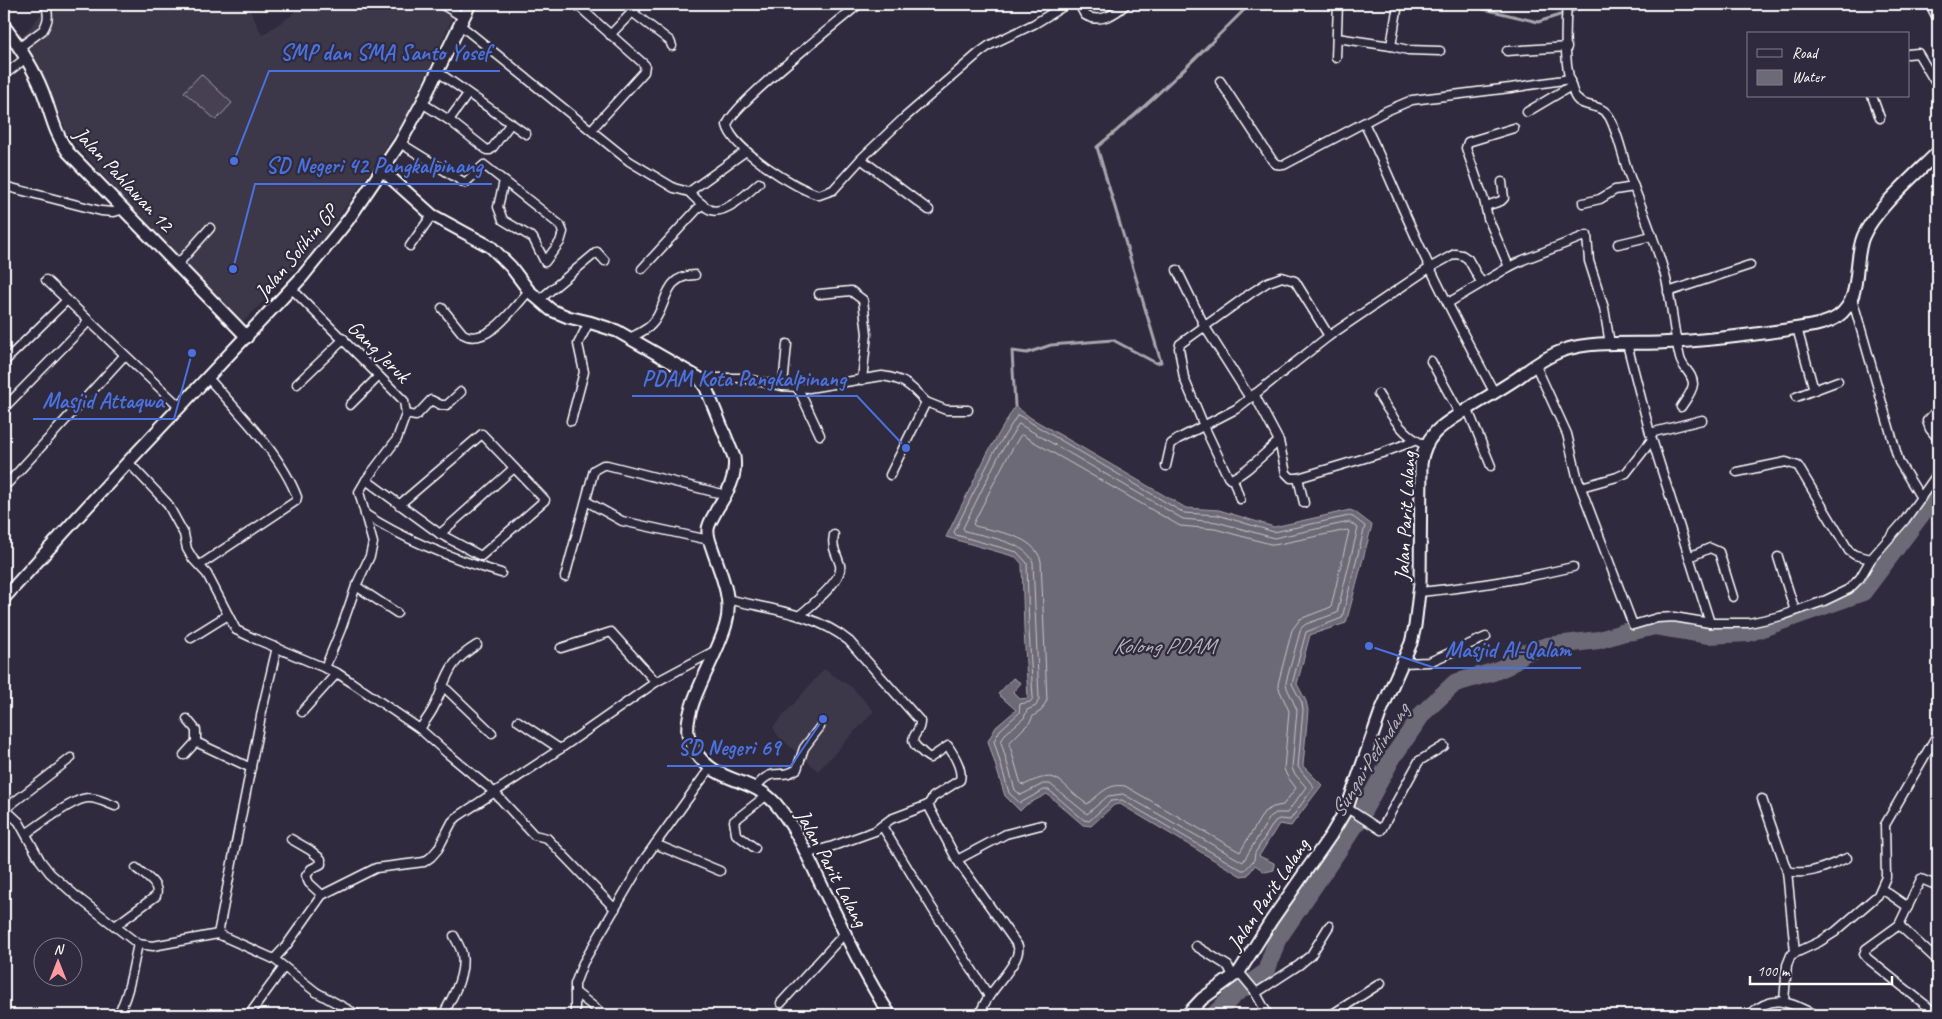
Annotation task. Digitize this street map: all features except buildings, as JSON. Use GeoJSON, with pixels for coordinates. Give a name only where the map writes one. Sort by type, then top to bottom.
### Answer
{"type":"FeatureCollection","features":[{"type":"Feature","properties":{"kind":"street"},"geometry":{"type":"LineString","coordinates":[[20,47],[45,26],[48,17],[45,4]]}},
{"type":"Feature","properties":{"kind":"street"},"geometry":{"type":"LineString","coordinates":[[441,4],[629,160],[674,188],[689,192],[711,210],[724,208],[740,200],[759,183]]}},
{"type":"Feature","properties":{"kind":"street","name":"Jalan Solihin GP"},"geometry":{"type":"LineString","coordinates":[[4,598],[128,462],[248,337],[292,288],[348,220],[400,143],[422,104],[470,4]]}},
{"type":"Feature","properties":{"kind":"street"},"geometry":{"type":"LineString","coordinates":[[576,4],[645,65],[644,72],[592,129]]}},
{"type":"Feature","properties":{"kind":"street"},"geometry":{"type":"LineString","coordinates":[[610,35],[640,4]]}},
{"type":"Feature","properties":{"kind":"street"},"geometry":{"type":"LineString","coordinates":[[859,4],[754,93],[728,122],[728,130],[746,152],[804,190],[819,195],[833,190],[861,159],[904,118],[979,53],[1067,4]]}},
{"type":"Feature","properties":{"kind":"street"},"geometry":{"type":"LineString","coordinates":[[1079,4],[1085,15],[1098,19],[1116,13],[1126,4]]}},
{"type":"Feature","properties":{"kind":"street"},"geometry":{"type":"LineString","coordinates":[[1336,58],[1338,4]]}},
{"type":"Feature","properties":{"kind":"street"},"geometry":{"type":"LineString","coordinates":[[1392,46],[1398,4]]}},
{"type":"Feature","properties":{"kind":"street"},"geometry":{"type":"LineString","coordinates":[[1567,4],[1567,47],[1570,82],[1574,97],[1578,101],[1600,108],[1610,118],[1652,236],[1668,292],[1681,363],[1692,377],[1693,382],[1690,395],[1681,407]]}},
{"type":"Feature","properties":{"kind":"street"},"geometry":{"type":"LineString","coordinates":[[1930,4],[1938,20]]}},
{"type":"Feature","properties":{"kind":"street"},"geometry":{"type":"LineString","coordinates":[[632,12],[670,41],[672,46]]}},
{"type":"Feature","properties":{"kind":"street","name":"Jalan Pahlawan 12"},"geometry":{"type":"LineString","coordinates":[[4,26],[26,58],[42,91],[60,141],[68,152],[248,337]]}},
{"type":"Feature","properties":{"kind":"street"},"geometry":{"type":"LineString","coordinates":[[1337,38],[1408,50],[1440,51]]}},
{"type":"Feature","properties":{"kind":"street"},"geometry":{"type":"LineString","coordinates":[[1507,50],[1567,47]]}},
{"type":"Feature","properties":{"kind":"street"},"geometry":{"type":"LineString","coordinates":[[1910,54],[1918,53],[1938,87]]}},
{"type":"Feature","properties":{"kind":"street"},"geometry":{"type":"LineString","coordinates":[[4,74],[26,58]]}},
{"type":"Feature","properties":{"kind":"street"},"geometry":{"type":"LineString","coordinates":[[438,72],[526,134]]}},
{"type":"Feature","properties":{"kind":"street"},"geometry":{"type":"LineString","coordinates":[[1220,81],[1272,160],[1279,165],[1290,163],[1386,111],[1419,98],[1570,82]]}},
{"type":"Feature","properties":{"kind":"street"},"geometry":{"type":"LineString","coordinates":[[1527,112],[1570,82]]}},
{"type":"Feature","properties":{"kind":"street"},"geometry":{"type":"LineString","coordinates":[[449,120],[468,94]]}},
{"type":"Feature","properties":{"kind":"street"},"geometry":{"type":"LineString","coordinates":[[1873,98],[1880,118]]}},
{"type":"Feature","properties":{"kind":"street"},"geometry":{"type":"LineString","coordinates":[[422,104],[449,120],[469,137],[490,150],[511,123]]}},
{"type":"Feature","properties":{"kind":"street"},"geometry":{"type":"LineString","coordinates":[[1364,123],[1430,268],[1494,392]]}},
{"type":"Feature","properties":{"kind":"street"},"geometry":{"type":"LineString","coordinates":[[1509,267],[1488,218],[1486,206],[1466,145],[1468,142],[1514,128]]}},
{"type":"Feature","properties":{"kind":"street"},"geometry":{"type":"LineString","coordinates":[[400,143],[465,183],[484,165],[548,215],[562,228],[560,242],[545,262],[533,238],[503,220],[498,207],[504,181]]}},
{"type":"Feature","properties":{"kind":"street"},"geometry":{"type":"LineString","coordinates":[[689,192],[746,152]]}},
{"type":"Feature","properties":{"kind":"street","name":"Jalan Parit Lalang"},"geometry":{"type":"LineString","coordinates":[[1187,1015],[1202,999],[1236,974],[1331,834],[1351,811],[1380,711],[1402,663],[1415,626],[1420,592],[1420,443],[1535,364],[1565,350],[1610,344],[1677,342],[1736,337],[1798,328],[1827,322],[1836,318],[1848,306],[1852,297],[1860,247],[1868,229],[1878,213],[1938,152]]}},
{"type":"Feature","properties":{"kind":"street"},"geometry":{"type":"LineString","coordinates":[[861,159],[929,210]]}},
{"type":"Feature","properties":{"kind":"street"},"geometry":{"type":"LineString","coordinates":[[382,170],[432,215],[491,247],[511,267],[529,291],[551,310],[558,314],[608,327],[699,378],[741,378],[798,388],[819,388],[882,376],[908,383],[926,402],[946,410],[968,410]]}},
{"type":"Feature","properties":{"kind":"street"},"geometry":{"type":"LineString","coordinates":[[1486,206],[1501,201],[1504,198],[1502,182]]}},
{"type":"Feature","properties":{"kind":"street"},"geometry":{"type":"LineString","coordinates":[[4,186],[101,211],[111,212],[124,209]]}},
{"type":"Feature","properties":{"kind":"street"},"geometry":{"type":"LineString","coordinates":[[1583,203],[1600,199],[1615,190],[1634,187]]}},
{"type":"Feature","properties":{"kind":"street"},"geometry":{"type":"LineString","coordinates":[[642,269],[702,204]]}},
{"type":"Feature","properties":{"kind":"street"},"geometry":{"type":"LineString","coordinates":[[410,246],[432,215]]}},
{"type":"Feature","properties":{"kind":"street"},"geometry":{"type":"LineString","coordinates":[[178,264],[210,228]]}},
{"type":"Feature","properties":{"kind":"street"},"geometry":{"type":"LineString","coordinates":[[1448,303],[1480,282],[1509,267],[1587,235],[1589,260],[1604,308],[1610,344]]}},
{"type":"Feature","properties":{"kind":"street"},"geometry":{"type":"LineString","coordinates":[[1618,244],[1652,236]]}},
{"type":"Feature","properties":{"kind":"street"},"geometry":{"type":"LineString","coordinates":[[539,300],[596,252],[605,261]]}},
{"type":"Feature","properties":{"kind":"street"},"geometry":{"type":"LineString","coordinates":[[1166,466],[1171,444],[1236,409],[1329,336],[1430,268],[1455,254],[1462,255],[1468,259],[1480,282]]}},
{"type":"Feature","properties":{"kind":"street"},"geometry":{"type":"LineString","coordinates":[[1668,292],[1750,265]]}},
{"type":"Feature","properties":{"kind":"street"},"geometry":{"type":"LineString","coordinates":[[1177,270],[1205,327],[1252,396],[1279,441],[1286,473],[1291,478],[1298,478],[1420,443]]}},
{"type":"Feature","properties":{"kind":"street"},"geometry":{"type":"LineString","coordinates":[[630,338],[652,324],[675,280],[685,275],[695,275]]}},
{"type":"Feature","properties":{"kind":"street"},"geometry":{"type":"LineString","coordinates":[[1240,499],[1233,479],[1228,477],[1184,378],[1179,348],[1183,340],[1205,327],[1268,282],[1282,277],[1295,281],[1329,336]]}},
{"type":"Feature","properties":{"kind":"street"},"geometry":{"type":"LineString","coordinates":[[46,280],[124,356],[180,407]]}},
{"type":"Feature","properties":{"kind":"street","name":"Gang Jeruk"},"geometry":{"type":"LineString","coordinates":[[292,288],[344,339],[378,377],[402,398],[406,414],[397,439],[359,492],[373,543],[370,556],[356,586],[325,668]]}},
{"type":"Feature","properties":{"kind":"street"},"geometry":{"type":"LineString","coordinates":[[442,308],[463,334],[478,336],[499,325],[529,291]]}},
{"type":"Feature","properties":{"kind":"street"},"geometry":{"type":"LineString","coordinates":[[819,294],[850,291],[862,300],[868,334],[862,380]]}},
{"type":"Feature","properties":{"kind":"street"},"geometry":{"type":"LineString","coordinates":[[1852,297],[1899,462],[1921,498]]}},
{"type":"Feature","properties":{"kind":"street"},"geometry":{"type":"LineString","coordinates":[[4,362],[67,300]]}},
{"type":"Feature","properties":{"kind":"street"},"geometry":{"type":"LineString","coordinates":[[4,408],[89,321]]}},
{"type":"Feature","properties":{"kind":"street"},"geometry":{"type":"LineString","coordinates":[[571,421],[584,372],[578,344],[589,322]]}},
{"type":"Feature","properties":{"kind":"street"},"geometry":{"type":"LineString","coordinates":[[1798,328],[1814,390]]}},
{"type":"Feature","properties":{"kind":"street"},"geometry":{"type":"LineString","coordinates":[[297,384],[344,339]]}},
{"type":"Feature","properties":{"kind":"street"},"geometry":{"type":"LineString","coordinates":[[783,386],[787,344]]}},
{"type":"Feature","properties":{"kind":"street"},"geometry":{"type":"LineString","coordinates":[[1627,344],[1650,437],[1710,623]]}},
{"type":"Feature","properties":{"kind":"street"},"geometry":{"type":"LineString","coordinates":[[8,483],[124,356]]}},
{"type":"Feature","properties":{"kind":"street"},"geometry":{"type":"LineString","coordinates":[[1431,361],[1464,412],[1491,466]]}},
{"type":"Feature","properties":{"kind":"street"},"geometry":{"type":"LineString","coordinates":[[1535,364],[1567,434],[1581,487],[1634,626],[1657,618],[1674,617],[1710,623],[1749,623],[1824,601],[1849,588],[1860,578],[1871,559],[1905,520],[1938,473]]}},
{"type":"Feature","properties":{"kind":"street"},"geometry":{"type":"LineString","coordinates":[[350,405],[378,377]]}},
{"type":"Feature","properties":{"kind":"street"},"geometry":{"type":"LineString","coordinates":[[200,565],[296,501],[297,497],[283,471],[258,434],[208,378]]}},
{"type":"Feature","properties":{"kind":"street","name":"Jalan Parit Lalang"},"geometry":{"type":"LineString","coordinates":[[699,378],[706,388],[734,457],[735,472],[726,495],[710,521],[708,528],[709,540],[728,599],[728,613],[726,625],[717,650],[689,712],[689,742],[699,758],[710,768],[767,795],[785,816],[874,990],[890,1015]]}},
{"type":"Feature","properties":{"kind":"street"},"geometry":{"type":"LineString","coordinates":[[1796,397],[1838,381]]}},
{"type":"Feature","properties":{"kind":"street"},"geometry":{"type":"LineString","coordinates":[[798,388],[820,435]]}},
{"type":"Feature","properties":{"kind":"street"},"geometry":{"type":"LineString","coordinates":[[406,414],[416,416],[431,400],[448,405],[461,392]]}},
{"type":"Feature","properties":{"kind":"street"},"geometry":{"type":"LineString","coordinates":[[1378,394],[1399,427],[1420,443]]}},
{"type":"Feature","properties":{"kind":"street"},"geometry":{"type":"LineString","coordinates":[[890,476],[926,402]]}},
{"type":"Feature","properties":{"kind":"street"},"geometry":{"type":"LineString","coordinates":[[1938,410],[1928,421],[1930,429],[1938,439]]}},
{"type":"Feature","properties":{"kind":"street"},"geometry":{"type":"LineString","coordinates":[[1581,487],[1626,473],[1650,437],[1702,420]]}},
{"type":"Feature","properties":{"kind":"street"},"geometry":{"type":"LineString","coordinates":[[366,480],[400,505],[440,534],[481,556],[545,500],[482,434],[400,505]]}},
{"type":"Feature","properties":{"kind":"street"},"geometry":{"type":"LineString","coordinates":[[1233,479],[1241,476],[1251,464],[1279,441]]}},
{"type":"Feature","properties":{"kind":"street"},"geometry":{"type":"LineString","coordinates":[[128,462],[167,503],[184,534],[187,549],[207,574],[236,630],[337,673],[420,729],[494,792],[534,836],[540,838],[545,836],[550,840],[614,909]]}},
{"type":"Feature","properties":{"kind":"street"},"geometry":{"type":"LineString","coordinates":[[1737,472],[1786,462],[1795,464],[1801,469],[1816,498],[1849,551],[1854,556],[1871,559]]}},
{"type":"Feature","properties":{"kind":"street"},"geometry":{"type":"LineString","coordinates":[[565,577],[594,470],[602,465],[726,495]]}},
{"type":"Feature","properties":{"kind":"street"},"geometry":{"type":"LineString","coordinates":[[440,534],[514,468]]}},
{"type":"Feature","properties":{"kind":"street"},"geometry":{"type":"LineString","coordinates":[[1298,478],[1304,503]]}},
{"type":"Feature","properties":{"kind":"street"},"geometry":{"type":"LineString","coordinates":[[586,501],[622,521],[709,540]]}},
{"type":"Feature","properties":{"kind":"street"},"geometry":{"type":"LineString","coordinates":[[365,514],[438,551],[500,573]]}},
{"type":"Feature","properties":{"kind":"street"},"geometry":{"type":"LineString","coordinates":[[799,616],[832,586],[840,573],[840,565],[833,547],[834,535]]}},
{"type":"Feature","properties":{"kind":"street"},"geometry":{"type":"LineString","coordinates":[[1689,557],[1706,549],[1716,550],[1722,559],[1733,596]]}},
{"type":"Feature","properties":{"kind":"street"},"geometry":{"type":"LineString","coordinates":[[1778,557],[1795,611]]}},
{"type":"Feature","properties":{"kind":"street"},"geometry":{"type":"LineString","coordinates":[[1420,592],[1490,584],[1573,567]]}},
{"type":"Feature","properties":{"kind":"street"},"geometry":{"type":"LineString","coordinates":[[356,586],[397,613]]}},
{"type":"Feature","properties":{"kind":"street"},"geometry":{"type":"LineString","coordinates":[[728,599],[815,620],[837,631],[862,654],[896,696],[920,721],[921,725],[913,738],[913,742],[927,757],[933,757],[946,746],[950,748],[960,767],[961,778],[933,797],[928,805],[891,819],[882,826],[833,846],[806,854]]}},
{"type":"Feature","properties":{"kind":"street"},"geometry":{"type":"LineString","coordinates":[[191,638],[228,615]]}},
{"type":"Feature","properties":{"kind":"street"},"geometry":{"type":"LineString","coordinates":[[561,648],[611,632],[656,682]]}},
{"type":"Feature","properties":{"kind":"street"},"geometry":{"type":"LineString","coordinates":[[1402,663],[1429,662],[1486,637]]}},
{"type":"Feature","properties":{"kind":"street"},"geometry":{"type":"LineString","coordinates":[[420,729],[435,706],[442,685],[456,661],[464,653],[477,645]]}},
{"type":"Feature","properties":{"kind":"street"},"geometry":{"type":"LineString","coordinates":[[218,934],[262,711],[277,647]]}},
{"type":"Feature","properties":{"kind":"street"},"geometry":{"type":"LineString","coordinates":[[274,959],[286,946],[322,895],[376,868],[424,862],[438,849],[452,822],[457,817],[560,749],[656,682],[717,650]]}},
{"type":"Feature","properties":{"kind":"street"},"geometry":{"type":"LineString","coordinates":[[302,712],[337,673]]}},
{"type":"Feature","properties":{"kind":"street"},"geometry":{"type":"LineString","coordinates":[[442,685],[492,732]]}},
{"type":"Feature","properties":{"kind":"street"},"geometry":{"type":"LineString","coordinates":[[184,755],[196,743],[196,730],[187,719]]}},
{"type":"Feature","properties":{"kind":"street"},"geometry":{"type":"LineString","coordinates":[[518,721],[560,749]]}},
{"type":"Feature","properties":{"kind":"street"},"geometry":{"type":"LineString","coordinates":[[755,788],[769,774],[789,773],[797,769],[804,748],[820,728]]}},
{"type":"Feature","properties":{"kind":"street"},"geometry":{"type":"LineString","coordinates":[[1784,1001],[1789,958],[1795,952],[1819,942],[1835,932],[1878,895],[1882,889],[1886,878],[1885,825],[1938,733]]}},
{"type":"Feature","properties":{"kind":"street"},"geometry":{"type":"LineString","coordinates":[[196,743],[251,768]]}},
{"type":"Feature","properties":{"kind":"street"},"geometry":{"type":"LineString","coordinates":[[1351,811],[1380,830],[1419,761],[1444,746]]}},
{"type":"Feature","properties":{"kind":"street"},"geometry":{"type":"LineString","coordinates":[[71,758],[4,808],[19,822],[40,860],[50,873],[138,944],[154,946],[218,934],[274,959],[316,992],[358,1015]]}},
{"type":"Feature","properties":{"kind":"street"},"geometry":{"type":"LineString","coordinates":[[575,1015],[575,984],[583,964],[614,909],[655,844],[710,768]]}},
{"type":"Feature","properties":{"kind":"street"},"geometry":{"type":"LineString","coordinates":[[754,848],[736,834],[734,821],[767,795]]}},
{"type":"Feature","properties":{"kind":"street"},"geometry":{"type":"LineString","coordinates":[[26,834],[54,814],[82,798],[89,798],[115,806]]}},
{"type":"Feature","properties":{"kind":"street"},"geometry":{"type":"LineString","coordinates":[[1762,799],[1787,871],[1795,952]]}},
{"type":"Feature","properties":{"kind":"street"},"geometry":{"type":"LineString","coordinates":[[928,805],[958,860],[1018,946],[1017,959],[994,987],[980,1015]]}},
{"type":"Feature","properties":{"kind":"street"},"geometry":{"type":"LineString","coordinates":[[958,860],[1006,834],[1041,825]]}},
{"type":"Feature","properties":{"kind":"street"},"geometry":{"type":"LineString","coordinates":[[882,826],[989,996]]}},
{"type":"Feature","properties":{"kind":"street"},"geometry":{"type":"LineString","coordinates":[[291,839],[321,859],[321,864],[311,870],[306,876],[309,882],[322,895]]}},
{"type":"Feature","properties":{"kind":"street"},"geometry":{"type":"LineString","coordinates":[[655,844],[720,871]]}},
{"type":"Feature","properties":{"kind":"street"},"geometry":{"type":"LineString","coordinates":[[1787,871],[1799,874],[1807,873],[1848,858]]}},
{"type":"Feature","properties":{"kind":"street"},"geometry":{"type":"LineString","coordinates":[[115,926],[157,894],[156,886],[136,868]]}},
{"type":"Feature","properties":{"kind":"street"},"geometry":{"type":"LineString","coordinates":[[1938,886],[1922,879],[1898,925],[1866,949],[1864,954],[1938,1015]]}},
{"type":"Feature","properties":{"kind":"street"},"geometry":{"type":"LineString","coordinates":[[1882,889],[1908,907]]}},
{"type":"Feature","properties":{"kind":"street"},"geometry":{"type":"LineString","coordinates":[[1898,925],[1937,960]]}},
{"type":"Feature","properties":{"kind":"street"},"geometry":{"type":"LineString","coordinates":[[1255,992],[1311,955],[1328,926]]}},
{"type":"Feature","properties":{"kind":"street"},"geometry":{"type":"LineString","coordinates":[[781,1003],[844,933]]}},
{"type":"Feature","properties":{"kind":"street"},"geometry":{"type":"LineString","coordinates":[[443,1015],[461,975],[463,964],[462,953],[454,936]]}},
{"type":"Feature","properties":{"kind":"street"},"geometry":{"type":"LineString","coordinates":[[116,1015],[120,1010],[126,991],[138,944]]}},
{"type":"Feature","properties":{"kind":"street"},"geometry":{"type":"LineString","coordinates":[[1196,946],[1228,966],[1246,982],[1255,992],[1268,1015]]}},
{"type":"Feature","properties":{"kind":"street"},"geometry":{"type":"LineString","coordinates":[[1937,960],[1938,951]]}},
{"type":"Feature","properties":{"kind":"street"},"geometry":{"type":"LineString","coordinates":[[249,1015],[284,967]]}},
{"type":"Feature","properties":{"kind":"street"},"geometry":{"type":"LineString","coordinates":[[1331,1015],[1381,983]]}},
{"type":"Feature","properties":{"kind":"street"},"geometry":{"type":"LineString","coordinates":[[574,992],[604,1015]]}},
{"type":"Feature","properties":{"kind":"street"},"geometry":{"type":"LineString","coordinates":[[1749,1015],[1768,1004],[1784,1001],[1816,1015]]}},
{"type":"Feature","properties":{"kind":"shaded area"},"geometry":{"type":"Polygon","coordinates":[[[49,4],[247,4],[262,35],[292,15],[299,4],[438,4],[454,14],[407,117],[320,244],[241,324],[178,260],[69,137],[38,65],[23,36],[49,4]]]}},
{"type":"Feature","properties":{"kind":"shaded area"},"geometry":{"type":"Polygon","coordinates":[[[201,74],[232,103],[216,120],[184,92],[201,74]]]}},
{"type":"Feature","properties":{"kind":"shaded area"},"geometry":{"type":"Polygon","coordinates":[[[824,669],[853,688],[874,711],[818,771],[778,736],[773,727],[824,669]]]}},
{"type":"Feature","properties":{"kind":"water","name":"Kolong PDAM"},"geometry":{"type":"Polygon","coordinates":[[[1015,406],[1031,418],[1186,508],[1219,510],[1274,527],[1350,510],[1372,525],[1346,623],[1310,635],[1297,684],[1306,701],[1308,710],[1303,766],[1322,785],[1291,826],[1279,824],[1259,856],[1274,863],[1274,870],[1265,872],[1255,865],[1248,875],[1241,876],[1120,804],[1114,805],[1091,826],[1083,825],[1047,794],[1026,805],[1020,811],[1005,796],[988,741],[996,727],[1016,710],[998,694],[1013,678],[1021,683],[1013,692],[1020,699],[1028,698],[1022,564],[1016,557],[946,537],[988,452],[1015,406]]]}},
{"type":"Feature","properties":{"kind":"waterway"},"geometry":{"type":"LineString","coordinates":[[1015,406],[1012,351],[1027,353],[1051,345],[1113,340],[1156,363],[1161,362],[1097,147],[1156,95],[1250,4]]}},
{"type":"Feature","properties":{"kind":"waterway"},"geometry":{"type":"LineString","coordinates":[[1463,4],[1538,22],[1594,4]]}},
{"type":"Feature","properties":{"kind":"waterway","name":"Sungai Pedindang"},"geometry":{"type":"LineString","coordinates":[[1214,1015],[1235,994],[1266,972],[1277,940],[1356,824],[1392,758],[1423,713],[1455,683],[1493,672],[1507,666],[1524,653],[1547,646],[1599,640],[1655,626],[1709,635],[1748,633],[1863,592],[1938,492]]}},
{"type":"Feature","properties":{"kind":"place","name":"SMP dan SMA Santo Yosef"},"geometry":{"type":"Point","coordinates":[234,161]}},
{"type":"Feature","properties":{"kind":"place","name":"SD Negeri 42 Pangkalpinang"},"geometry":{"type":"Point","coordinates":[233,269]}},
{"type":"Feature","properties":{"kind":"place","name":"Masjid Attaqwa"},"geometry":{"type":"Point","coordinates":[192,353]}},
{"type":"Feature","properties":{"kind":"place","name":"PDAM Kota Pangkalpinang"},"geometry":{"type":"Point","coordinates":[906,448]}},
{"type":"Feature","properties":{"kind":"place","name":"Masjid Al-Qalam"},"geometry":{"type":"Point","coordinates":[1369,646]}},
{"type":"Feature","properties":{"kind":"place","name":"SD Negeri 69"},"geometry":{"type":"Point","coordinates":[823,719]}}]}
